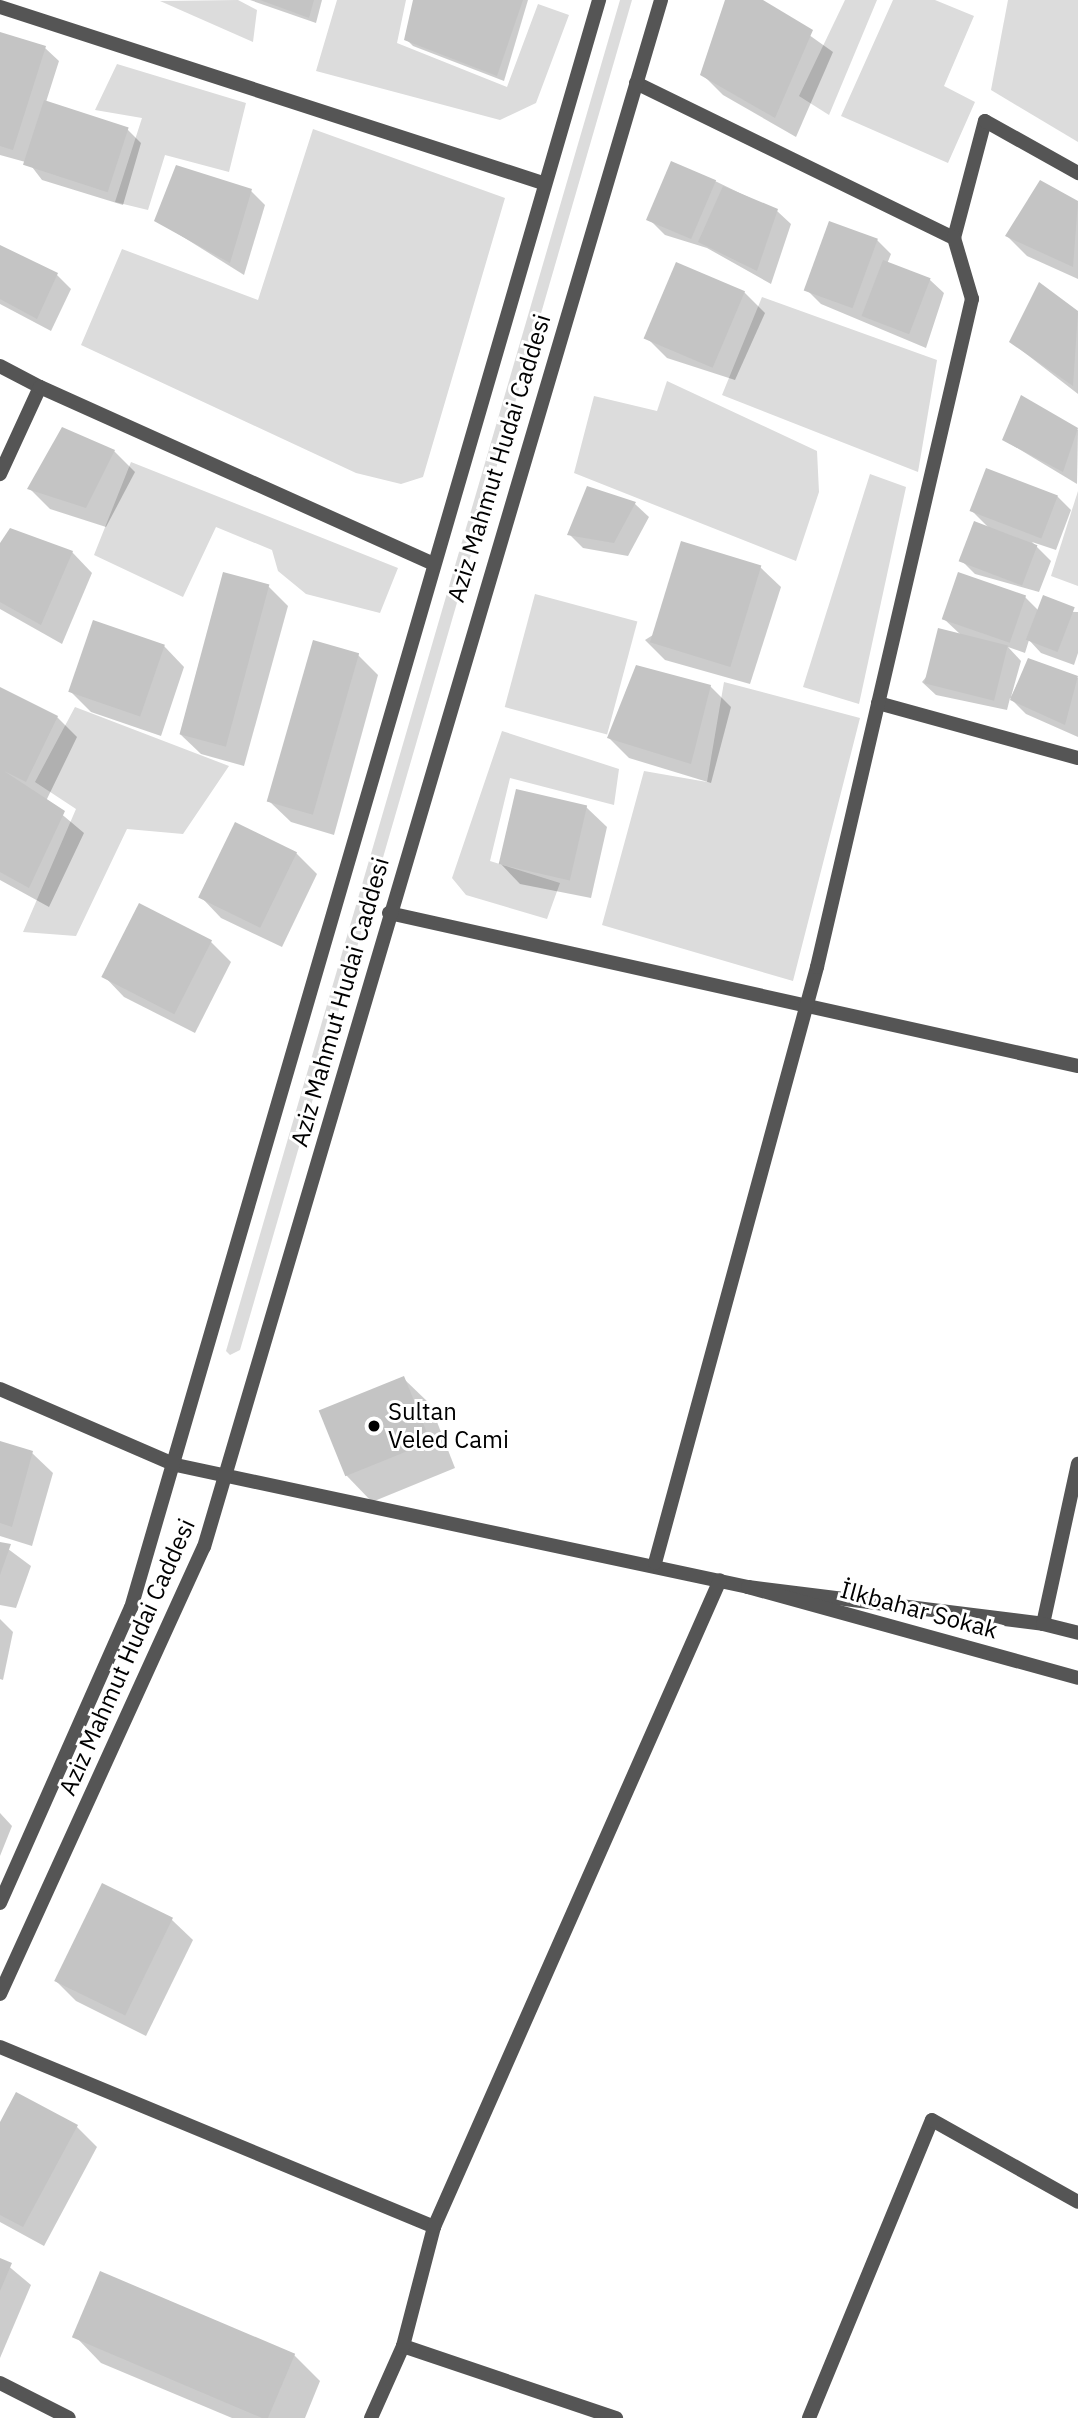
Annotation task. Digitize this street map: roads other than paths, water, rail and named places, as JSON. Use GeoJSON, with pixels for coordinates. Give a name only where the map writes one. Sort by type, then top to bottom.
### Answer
{"type":"FeatureCollection","features":[{"type":"Feature","properties":{"kind":"street","name":"Aziz Mahmut Hudai Caddesi"},"geometry":{"type":"LineString","coordinates":[[0,1903],[131,1608],[176,1465],[599,0]]}},
{"type":"Feature","properties":{"kind":"street","name":"Aziz Mahmut Hudai Caddesi"},"geometry":{"type":"LineString","coordinates":[[0,1994],[204,1547],[389,913],[661,0]]}},
{"type":"Feature","properties":{"kind":"street"},"geometry":{"type":"LineString","coordinates":[[0,7],[544,183]]}},
{"type":"Feature","properties":{"kind":"street"},"geometry":{"type":"LineString","coordinates":[[635,83],[954,238]]}},
{"type":"Feature","properties":{"kind":"street"},"geometry":{"type":"LineString","coordinates":[[655,1563],[805,1009],[972,299],[954,238],[985,121],[1078,173]]}},
{"type":"Feature","properties":{"kind":"street"},"geometry":{"type":"LineString","coordinates":[[0,366],[40,387],[434,564]]}},
{"type":"Feature","properties":{"kind":"street"},"geometry":{"type":"LineString","coordinates":[[0,474],[40,387]]}},
{"type":"Feature","properties":{"kind":"street"},"geometry":{"type":"LineString","coordinates":[[878,703],[1078,758]]}},
{"type":"Feature","properties":{"kind":"street"},"geometry":{"type":"LineString","coordinates":[[389,913],[805,1009],[1078,1066]]}},
{"type":"Feature","properties":{"kind":"street"},"geometry":{"type":"LineString","coordinates":[[0,1388],[176,1465],[655,1563],[748,1587],[1043,1624],[1078,1633]]}},
{"type":"Feature","properties":{"kind":"street"},"geometry":{"type":"LineString","coordinates":[[1043,1624],[1078,1464]]}},
{"type":"Feature","properties":{"kind":"street"},"geometry":{"type":"LineString","coordinates":[[371,2418],[403,2346],[434,2227],[720,1580]]}},
{"type":"Feature","properties":{"kind":"street","name":"İlkbahar Sokak"},"geometry":{"type":"LineString","coordinates":[[748,1587],[1078,1678]]}},
{"type":"Feature","properties":{"kind":"street"},"geometry":{"type":"LineString","coordinates":[[0,2047],[434,2227]]}},
{"type":"Feature","properties":{"kind":"street"},"geometry":{"type":"LineString","coordinates":[[809,2418],[932,2120],[1078,2202]]}},
{"type":"Feature","properties":{"kind":"street"},"geometry":{"type":"LineString","coordinates":[[403,2346],[615,2418]]}},
{"type":"Feature","properties":{"kind":"street"},"geometry":{"type":"LineString","coordinates":[[0,2383],[69,2418]]}},
{"type":"Feature","properties":{"kind":"place","name":"Sultan Veled Cami"},"geometry":{"type":"Point","coordinates":[374,1426]}}]}
